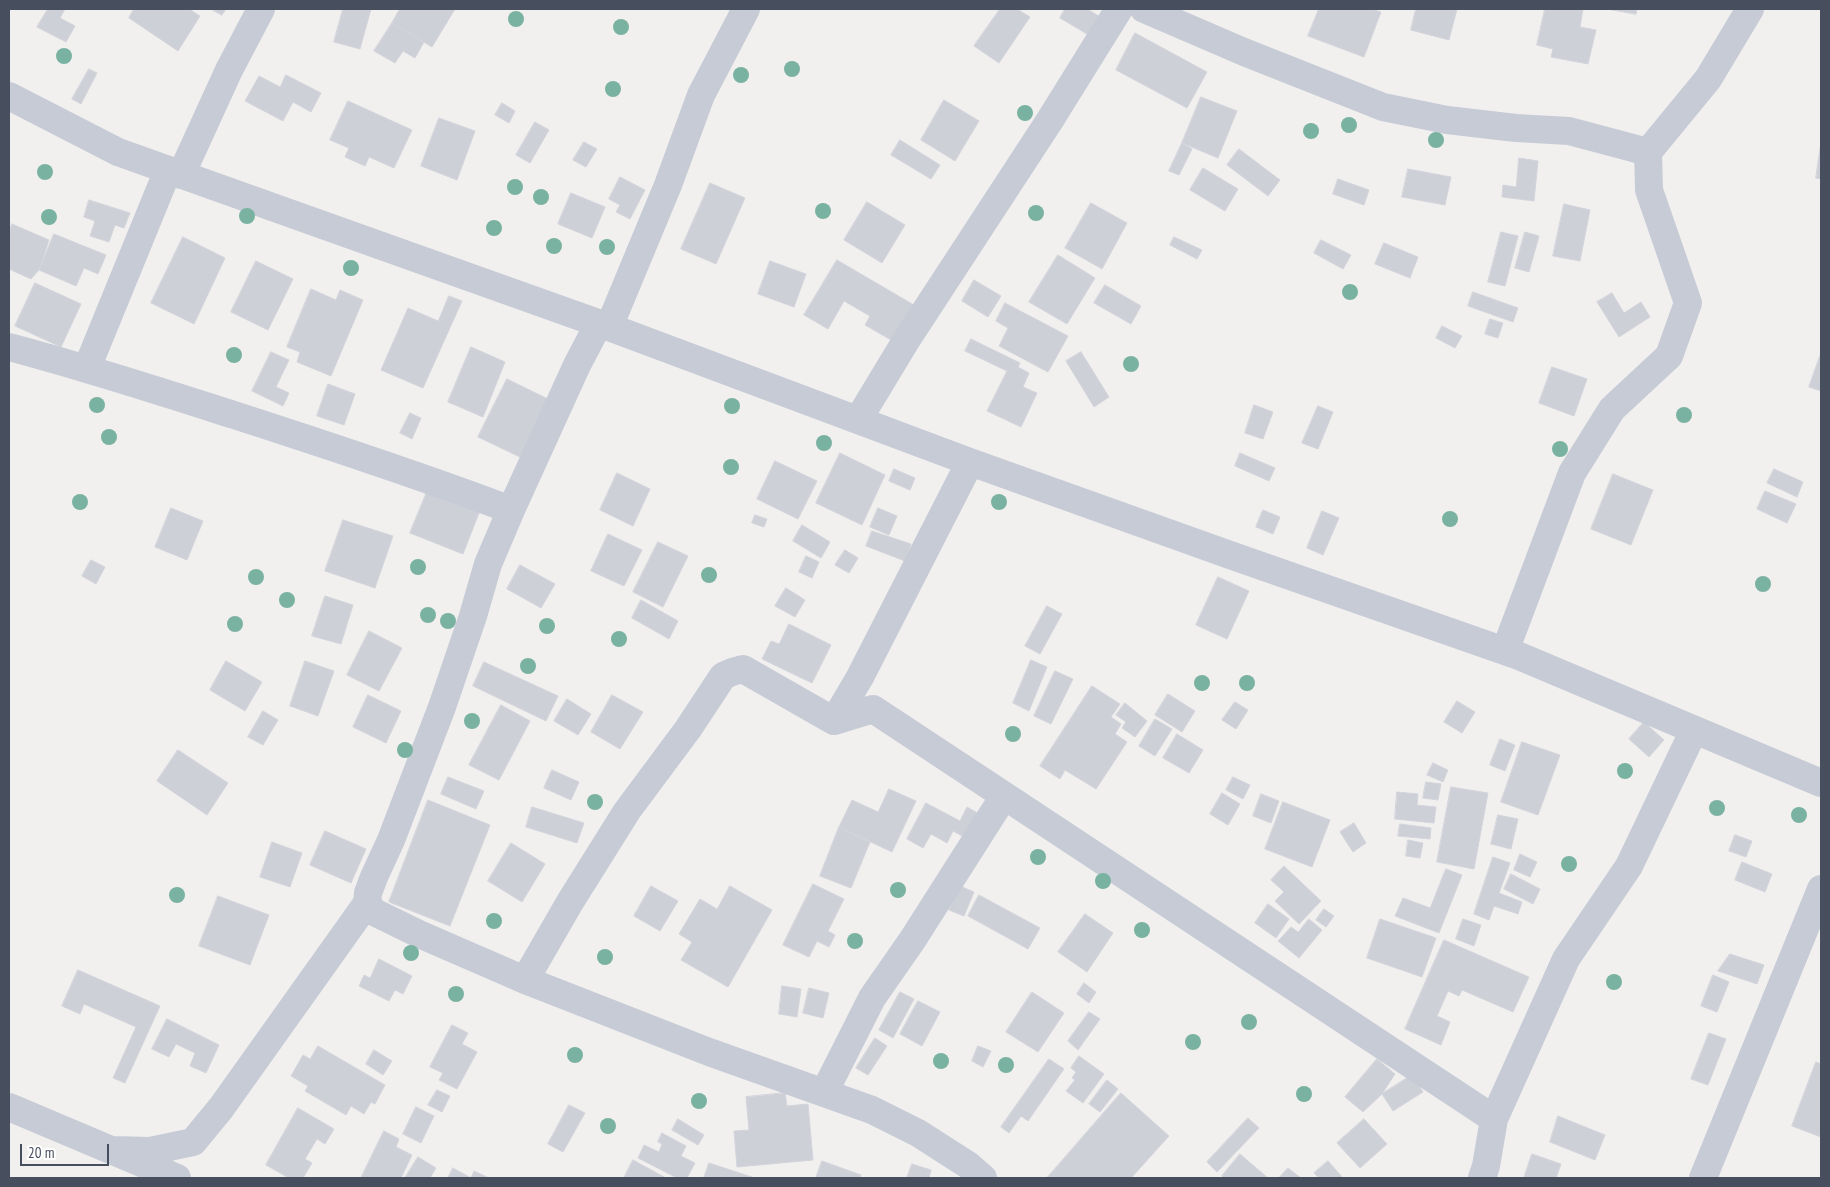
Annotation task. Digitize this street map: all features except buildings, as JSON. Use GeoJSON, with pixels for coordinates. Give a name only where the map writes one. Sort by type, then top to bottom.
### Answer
{"type":"FeatureCollection","features":[{"type":"Feature","properties":{"kind":"street"},"geometry":{"type":"LineString","coordinates":[[87,368],[174,172],[261,9]]}},
{"type":"Feature","properties":{"kind":"street"},"geometry":{"type":"LineString","coordinates":[[9,1106],[178,1178],[193,1142],[221,1108],[367,903],[368,893],[374,877],[392,840],[442,707],[473,616],[488,564],[577,366],[604,325],[668,185],[700,95],[746,9]]}},
{"type":"Feature","properties":{"kind":"street"},"geometry":{"type":"LineString","coordinates":[[858,420],[907,339],[1050,120],[1119,9]]}},
{"type":"Feature","properties":{"kind":"street"},"geometry":{"type":"LineString","coordinates":[[1144,9],[1244,52],[1383,107],[1448,120],[1516,128],[1569,131],[1648,152]]}},
{"type":"Feature","properties":{"kind":"street"},"geometry":{"type":"LineString","coordinates":[[1505,651],[1572,473],[1612,409],[1669,356],[1688,303],[1650,190],[1648,152],[1708,79],[1750,9]]}},
{"type":"Feature","properties":{"kind":"street"},"geometry":{"type":"LineString","coordinates":[[9,96],[118,152],[604,325],[970,462],[1505,651],[1821,783]]}},
{"type":"Feature","properties":{"kind":"street"},"geometry":{"type":"LineString","coordinates":[[9,346],[87,368],[404,471],[511,510]]}},
{"type":"Feature","properties":{"kind":"street"},"geometry":{"type":"LineString","coordinates":[[834,721],[860,676],[970,462]]}},
{"type":"Feature","properties":{"kind":"street"},"geometry":{"type":"LineString","coordinates":[[525,980],[570,902],[627,811],[688,729],[723,676],[743,669],[834,721],[873,709],[1494,1119]]}},
{"type":"Feature","properties":{"kind":"street"},"geometry":{"type":"LineString","coordinates":[[1482,1178],[1486,1166],[1494,1119],[1566,959],[1629,866],[1694,730]]}},
{"type":"Feature","properties":{"kind":"street"},"geometry":{"type":"LineString","coordinates":[[824,1093],[872,998],[913,939],[1004,796]]}},
{"type":"Feature","properties":{"kind":"street"},"geometry":{"type":"LineString","coordinates":[[1703,1178],[1821,889]]}},
{"type":"Feature","properties":{"kind":"street"},"geometry":{"type":"LineString","coordinates":[[367,903],[374,912],[419,934],[525,980],[709,1052],[872,1110],[918,1133],[968,1165],[983,1178]]}},
{"type":"Feature","properties":{"kind":"street"},"geometry":{"type":"LineString","coordinates":[[113,1150],[150,1151],[193,1142]]}}]}
